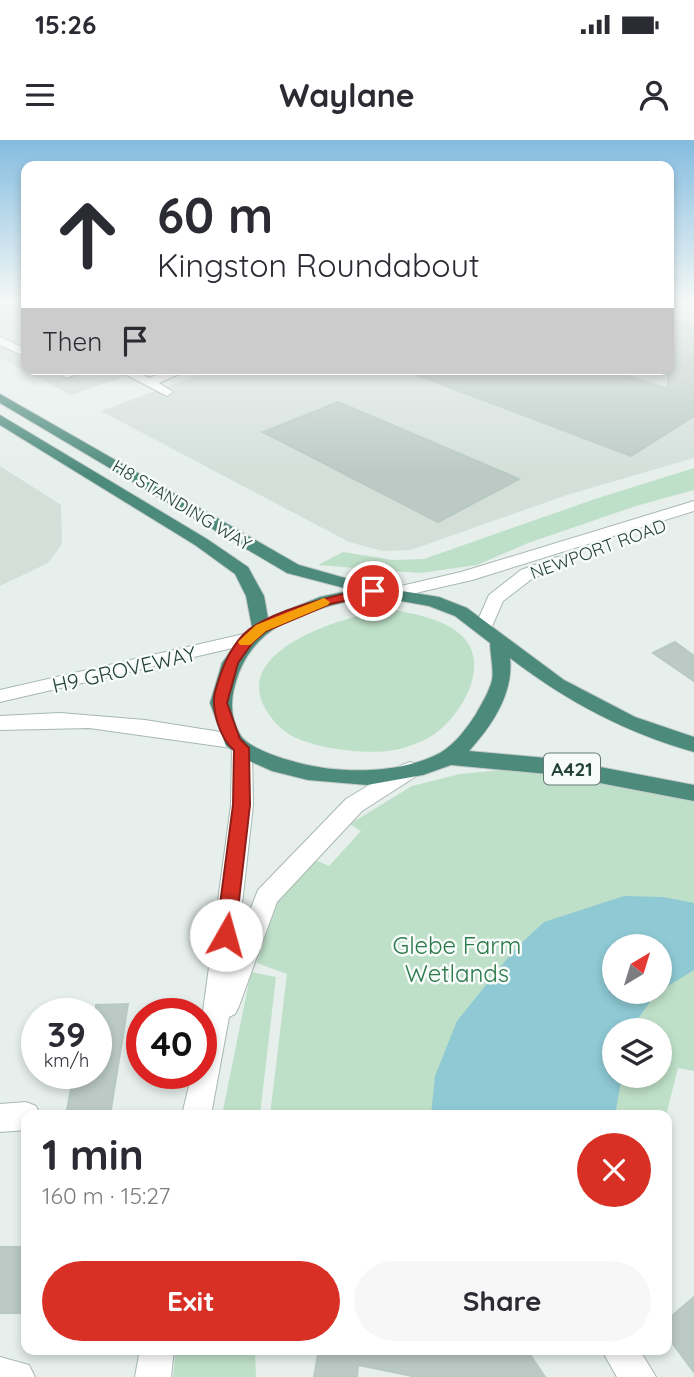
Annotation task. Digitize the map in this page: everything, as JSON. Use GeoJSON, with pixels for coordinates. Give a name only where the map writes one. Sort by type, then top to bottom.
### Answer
{"type":"FeatureCollection","features":[{"type":"Feature","properties":{"kind":"highway","name":"H8 STANDING WAY"},"geometry":{"type":"LineString","coordinates":[[0,398],[293,569],[373,591]]}},
{"type":"Feature","properties":{"kind":"highway","name":"H8 STANDING WAY"},"geometry":{"type":"LineString","coordinates":[[0,419],[201,542],[242,571],[252,587],[254,633]]}},
{"type":"Feature","properties":{"kind":"highway"},"geometry":{"type":"LineString","coordinates":[[499,643],[501,681],[478,727],[449,757],[410,770],[356,778],[306,773],[272,762],[237,745],[220,703],[231,663],[254,633],[326,601],[373,591],[433,601],[461,612],[557,684],[628,722],[694,746]]}},
{"type":"Feature","properties":{"kind":"highway","name":"A421"},"geometry":{"type":"LineString","coordinates":[[449,757],[558,766],[694,793]]}},
{"type":"Feature","properties":{"kind":"street"},"geometry":{"type":"LineString","coordinates":[[132,375],[167,392]]}},
{"type":"Feature","properties":{"kind":"street"},"geometry":{"type":"LineString","coordinates":[[144,381],[164,375]]}},
{"type":"Feature","properties":{"kind":"street"},"geometry":{"type":"LineString","coordinates":[[394,593],[477,573],[694,506]]}},
{"type":"Feature","properties":{"kind":"street","name":"NEWPORT ROAD"},"geometry":{"type":"LineString","coordinates":[[484,627],[495,599],[527,574],[634,538],[694,513]]}},
{"type":"Feature","properties":{"kind":"street","name":"H9 GROVEWAY"},"geometry":{"type":"LineString","coordinates":[[0,696],[124,669],[254,633]]}},
{"type":"Feature","properties":{"kind":"street","name":"H9 GROVEWAY"},"geometry":{"type":"LineString","coordinates":[[0,723],[39,719],[112,721],[237,745]]}},
{"type":"Feature","properties":{"kind":"street"},"geometry":{"type":"LineString","coordinates":[[217,1015],[242,805],[237,745]]}},
{"type":"Feature","properties":{"kind":"street"},"geometry":{"type":"LineString","coordinates":[[217,1032],[267,897],[354,805],[410,770]]}},
{"type":"Feature","properties":{"kind":"street"},"geometry":{"type":"LineString","coordinates":[[197,1110],[202,1089]]}},
{"type":"Feature","properties":{"kind":"street"},"geometry":{"type":"LineString","coordinates":[[0,1118],[21,1116]]}},
{"type":"Feature","properties":{"kind":"street"},"geometry":{"type":"LineString","coordinates":[[152,1377],[156,1355]]}},
{"type":"Feature","properties":{"kind":"street"},"geometry":{"type":"LineString","coordinates":[[622,1355],[638,1377]]}},
{"type":"Feature","properties":{"kind":"street"},"geometry":{"type":"LineString","coordinates":[[0,1376],[17,1377]]}},
{"type":"Feature","properties":{"kind":"shaded area"},"geometry":{"type":"Polygon","coordinates":[[[3,360],[21,360],[21,369],[3,360]]]}},
{"type":"Feature","properties":{"kind":"shaded area"},"geometry":{"type":"Polygon","coordinates":[[[674,360],[694,360],[694,458],[567,495],[411,550],[382,551],[349,542],[101,411],[199,375],[674,375],[674,360]]]}},
{"type":"Feature","properties":{"kind":"shaded area"},"geometry":{"type":"Polygon","coordinates":[[[33,375],[128,375],[71,395],[33,375]]]}},
{"type":"Feature","properties":{"kind":"shaded area"},"geometry":{"type":"Polygon","coordinates":[[[0,466],[61,505],[62,544],[48,563],[0,586],[0,466]]]}},
{"type":"Feature","properties":{"kind":"green space"},"geometry":{"type":"Polygon","coordinates":[[[694,468],[694,490],[636,506],[528,543],[477,565],[420,573],[318,565],[343,552],[392,560],[424,559],[595,499],[694,468]]]}},
{"type":"Feature","properties":{"kind":"green space"},"geometry":{"type":"Polygon","coordinates":[[[390,609],[430,618],[449,626],[464,638],[471,650],[473,678],[468,692],[461,706],[441,729],[406,747],[368,752],[312,744],[281,728],[266,710],[259,688],[264,669],[278,652],[323,627],[390,609]]]}},
{"type":"Feature","properties":{"kind":"green space","name":"Glebe Farm Wetlands"},"geometry":{"type":"Polygon","coordinates":[[[510,769],[621,786],[694,801],[694,1071],[678,1068],[667,1110],[271,1110],[287,974],[257,963],[278,898],[311,858],[329,866],[361,831],[350,824],[412,786],[460,774],[510,769]]]}},
{"type":"Feature","properties":{"kind":"green space"},"geometry":{"type":"Polygon","coordinates":[[[251,972],[276,977],[261,1110],[223,1110],[251,972]]]}},
{"type":"Feature","properties":{"kind":"green space"},"geometry":{"type":"Polygon","coordinates":[[[175,1355],[255,1355],[256,1377],[173,1377],[175,1355]]]}},
{"type":"Feature","properties":{"kind":"water"},"geometry":{"type":"Polygon","coordinates":[[[624,896],[663,897],[694,903],[694,970],[672,984],[672,934],[602,934],[602,1004],[648,1004],[639,1018],[602,1018],[602,1088],[620,1088],[616,1110],[432,1110],[435,1076],[457,1021],[514,950],[544,922],[624,896]]]}},
{"type":"Feature","properties":{"kind":"building"},"geometry":{"type":"Polygon","coordinates":[[[674,360],[694,360],[694,416],[631,456],[417,375],[625,375],[668,389],[668,375],[674,375],[674,360]]]}},
{"type":"Feature","properties":{"kind":"building"},"geometry":{"type":"Polygon","coordinates":[[[338,402],[519,479],[438,522],[263,432],[338,402]]]}},
{"type":"Feature","properties":{"kind":"building"},"geometry":{"type":"Polygon","coordinates":[[[675,642],[694,656],[694,681],[653,653],[675,642]]]}},
{"type":"Feature","properties":{"kind":"building"},"geometry":{"type":"Polygon","coordinates":[[[112,1004],[126,1004],[111,1110],[67,1110],[71,1089],[112,1089],[112,1004]]]}},
{"type":"Feature","properties":{"kind":"building"},"geometry":{"type":"Polygon","coordinates":[[[0,1247],[21,1247],[21,1313],[0,1313],[0,1247]]]}},
{"type":"Feature","properties":{"kind":"building"},"geometry":{"type":"Polygon","coordinates":[[[694,1297],[694,1372],[672,1343],[672,1316],[694,1297]]]}},
{"type":"Feature","properties":{"kind":"building"},"geometry":{"type":"Polygon","coordinates":[[[318,1355],[530,1355],[545,1377],[417,1377],[358,1365],[357,1377],[314,1377],[318,1355]]]}},
{"type":"Feature","properties":{"kind":"slow traffic"},"geometry":{"type":"LineString","coordinates":[[245,642],[261,628],[324,602]]}},
{"type":"Feature","properties":{"kind":"route"},"geometry":{"type":"LineString","coordinates":[[226,935],[242,805],[242,748],[233,741],[220,703],[231,663],[248,639],[261,628],[326,601],[373,591]]}}]}
